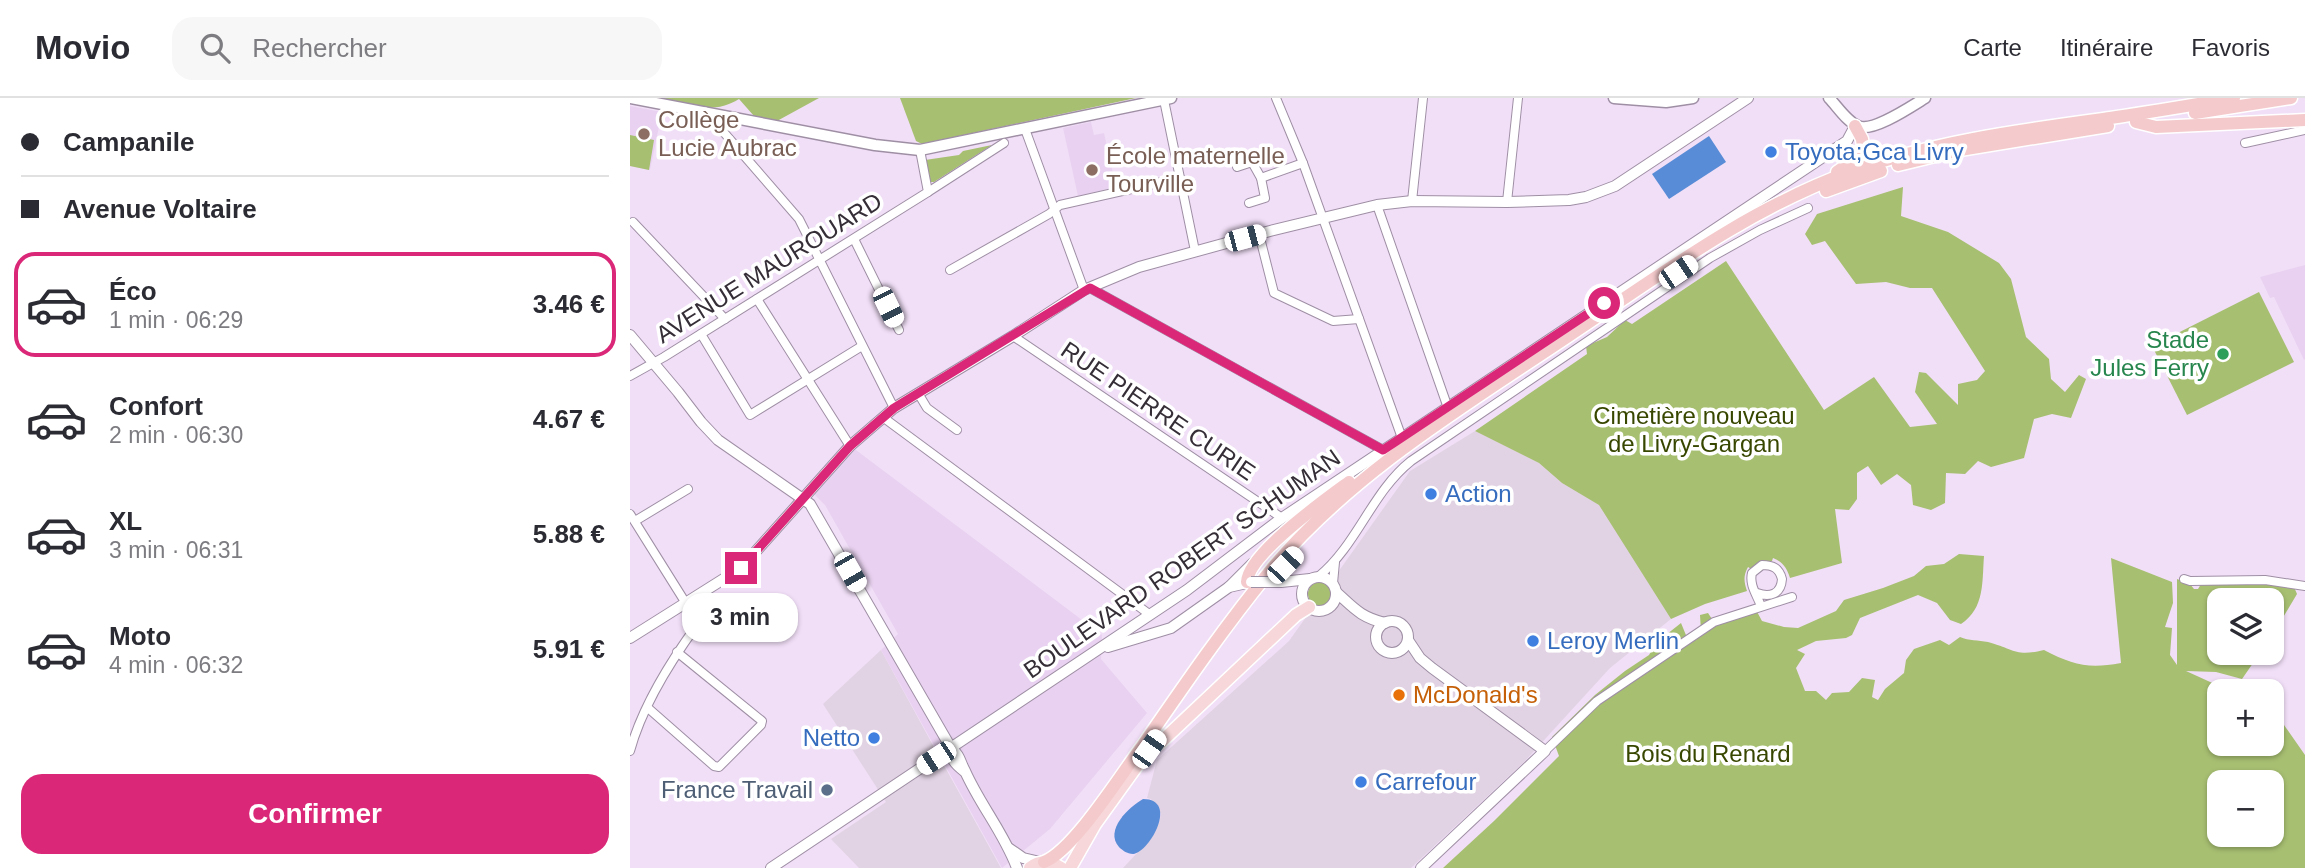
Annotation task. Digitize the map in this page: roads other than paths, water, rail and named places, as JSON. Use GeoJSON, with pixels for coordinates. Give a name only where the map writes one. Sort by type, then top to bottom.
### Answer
{"type":"FeatureCollection","features":[{"type":"Feature","properties":{"kind":"highway"},"geometry":{"type":"LineString","coordinates":[[2113,117],[2175,98]]}},
{"type":"Feature","properties":{"kind":"highway"},"geometry":{"type":"LineString","coordinates":[[1249,582],[1247,576],[1256,560],[1303,517],[1383,457],[1438,424],[1745,220],[1850,172],[1934,146],[2234,98]]}},
{"type":"Feature","properties":{"kind":"highway"},"geometry":{"type":"LineString","coordinates":[[1149,749],[1247,612],[1285,565],[1338,512],[1410,452],[1699,257],[1764,218],[1813,196],[1897,165],[1960,150],[2291,98]]}},
{"type":"Feature","properties":{"kind":"highway"},"geometry":{"type":"LineString","coordinates":[[2136,122],[2156,127],[2305,120]]}},
{"type":"Feature","properties":{"kind":"highway"},"geometry":{"type":"LineString","coordinates":[[1807,190],[1818,180],[1841,169],[1863,147],[1863,139],[1855,126]]}},
{"type":"Feature","properties":{"kind":"highway"},"geometry":{"type":"LineString","coordinates":[[1038,864],[1054,858],[1066,847],[1237,613],[1276,564],[1383,457]]}},
{"type":"Feature","properties":{"kind":"main road"},"geometry":{"type":"LineString","coordinates":[[1614,98],[1667,102],[1693,98]]}},
{"type":"Feature","properties":{"kind":"main road"},"geometry":{"type":"LineString","coordinates":[[1829,98],[1855,126],[1862,128],[1879,124],[1925,98]]}},
{"type":"Feature","properties":{"kind":"main road"},"geometry":{"type":"LineString","coordinates":[[630,99],[875,145],[920,150],[1167,99]]}},
{"type":"Feature","properties":{"kind":"main road"},"geometry":{"type":"LineString","coordinates":[[1070,868],[1095,824],[1149,749],[1161,742],[1299,613],[1309,607]]}},
{"type":"Feature","properties":{"kind":"main road"},"geometry":{"type":"LineString","coordinates":[[1038,864],[1052,863],[1061,868]]}},
{"type":"Feature","properties":{"kind":"street"},"geometry":{"type":"LineString","coordinates":[[1276,98],[1290,127],[1402,438]]}},
{"type":"Feature","properties":{"kind":"street"},"geometry":{"type":"LineString","coordinates":[[1283,98],[1290,127]]}},
{"type":"Feature","properties":{"kind":"street"},"geometry":{"type":"LineString","coordinates":[[1412,201],[1423,98]]}},
{"type":"Feature","properties":{"kind":"street"},"geometry":{"type":"LineString","coordinates":[[1507,202],[1518,98]]}},
{"type":"Feature","properties":{"kind":"street"},"geometry":{"type":"LineString","coordinates":[[630,638],[741,568],[850,446],[894,408],[1087,289],[1139,267],[1377,205],[1412,201],[1507,202],[1586,197],[1615,186],[1748,98]]}},
{"type":"Feature","properties":{"kind":"street"},"geometry":{"type":"LineString","coordinates":[[1167,99],[1195,251]]}},
{"type":"Feature","properties":{"kind":"street"},"geometry":{"type":"LineString","coordinates":[[708,113],[799,219],[894,408]]}},
{"type":"Feature","properties":{"kind":"street","name":"BOULEVARD ROBERT SCHUMAN"},"geometry":{"type":"LineString","coordinates":[[771,868],[1187,590],[1282,518],[1383,457],[1402,438],[1847,141],[1855,126]]}},
{"type":"Feature","properties":{"kind":"street"},"geometry":{"type":"LineString","coordinates":[[1026,129],[1054,209],[1087,289],[1383,457]]}},
{"type":"Feature","properties":{"kind":"street"},"geometry":{"type":"LineString","coordinates":[[2245,143],[2305,130]]}},
{"type":"Feature","properties":{"kind":"street","name":"AVENUE MAUROUARD"},"geometry":{"type":"LineString","coordinates":[[630,376],[819,261],[1004,143]]}},
{"type":"Feature","properties":{"kind":"street"},"geometry":{"type":"LineString","coordinates":[[920,150],[928,192]]}},
{"type":"Feature","properties":{"kind":"street"},"geometry":{"type":"LineString","coordinates":[[1237,167],[1252,162],[1261,178],[1265,198],[1250,203]]}},
{"type":"Feature","properties":{"kind":"street"},"geometry":{"type":"LineString","coordinates":[[1261,178],[1303,163]]}},
{"type":"Feature","properties":{"kind":"street"},"geometry":{"type":"LineString","coordinates":[[950,270],[1066,203],[1180,178]]}},
{"type":"Feature","properties":{"kind":"street"},"geometry":{"type":"LineString","coordinates":[[1377,205],[1448,408]]}},
{"type":"Feature","properties":{"kind":"street"},"geometry":{"type":"LineString","coordinates":[[1349,606],[1331,606],[1320,611],[1309,607],[1303,599],[1304,584],[1335,562],[1379,495],[1399,471],[1710,258],[1760,230],[1808,208]]}},
{"type":"Feature","properties":{"kind":"street"},"geometry":{"type":"LineString","coordinates":[[633,222],[725,319]]}},
{"type":"Feature","properties":{"kind":"street"},"geometry":{"type":"LineString","coordinates":[[1259,234],[1274,293],[1333,321],[1359,319]]}},
{"type":"Feature","properties":{"kind":"street"},"geometry":{"type":"LineString","coordinates":[[854,239],[899,330]]}},
{"type":"Feature","properties":{"kind":"street"},"geometry":{"type":"LineString","coordinates":[[757,299],[850,446]]}},
{"type":"Feature","properties":{"kind":"street"},"geometry":{"type":"LineString","coordinates":[[701,334],[750,415],[862,346]]}},
{"type":"Feature","properties":{"kind":"street"},"geometry":{"type":"LineString","coordinates":[[630,335],[718,439],[803,498],[818,518],[951,748],[951,757],[964,771],[1010,849],[1017,868]]}},
{"type":"Feature","properties":{"kind":"street","name":"RUE PIERRE CURIE"},"geometry":{"type":"LineString","coordinates":[[1013,336],[1282,518]]}},
{"type":"Feature","properties":{"kind":"street"},"geometry":{"type":"LineString","coordinates":[[918,393],[927,408],[957,430]]}},
{"type":"Feature","properties":{"kind":"street"},"geometry":{"type":"LineString","coordinates":[[884,418],[1145,617],[1146,628],[1156,633]]}},
{"type":"Feature","properties":{"kind":"street"},"geometry":{"type":"LineString","coordinates":[[630,751],[633,726],[648,708],[677,652],[697,625],[632,517],[688,489]]}},
{"type":"Feature","properties":{"kind":"street"},"geometry":{"type":"LineString","coordinates":[[1097,650],[1171,628],[1229,587],[1256,560]]}},
{"type":"Feature","properties":{"kind":"street"},"geometry":{"type":"LineString","coordinates":[[1331,606],[1335,562]]}},
{"type":"Feature","properties":{"kind":"street"},"geometry":{"type":"LineString","coordinates":[[1421,868],[1597,701],[1714,622],[1789,598],[1782,585],[1781,573],[1770,565],[1756,568],[1751,580],[1761,606]]}},
{"type":"Feature","properties":{"kind":"street"},"geometry":{"type":"LineString","coordinates":[[1229,587],[1249,582],[1326,578],[1349,606],[1368,619],[1385,623]]}},
{"type":"Feature","properties":{"kind":"street"},"geometry":{"type":"LineString","coordinates":[[2184,579],[2264,580],[2305,586]]}},
{"type":"Feature","properties":{"kind":"street"},"geometry":{"type":"LineString","coordinates":[[1284,582],[1296,586],[1302,593]]}},
{"type":"Feature","properties":{"kind":"street"},"geometry":{"type":"LineString","coordinates":[[1757,593],[1772,595],[1782,585]]}},
{"type":"Feature","properties":{"kind":"street"},"geometry":{"type":"LineString","coordinates":[[1368,619],[1376,633]]}},
{"type":"Feature","properties":{"kind":"street"},"geometry":{"type":"LineString","coordinates":[[1420,658],[1381,650],[1376,643],[1378,628],[1392,621],[1401,624],[1420,658],[1545,751]]}},
{"type":"Feature","properties":{"kind":"street"},"geometry":{"type":"LineString","coordinates":[[1400,652],[1408,640]]}},
{"type":"Feature","properties":{"kind":"street"},"geometry":{"type":"LineString","coordinates":[[648,708],[713,766],[719,767],[761,725],[762,721],[677,652]]}},
{"type":"Feature","properties":{"kind":"street"},"geometry":{"type":"LineString","coordinates":[[1010,849],[1038,864]]}},
{"type":"Feature","properties":{"kind":"water"},"geometry":{"type":"Polygon","coordinates":[[[1709,136],[1726,162],[1669,199],[1652,174],[1709,136]]]}},
{"type":"Feature","properties":{"kind":"water"},"geometry":{"type":"Polygon","coordinates":[[[1143,799],[1154,801],[1159,807],[1160,816],[1158,826],[1147,845],[1133,854],[1119,847],[1114,833],[1125,813],[1143,799]]]}},
{"type":"Feature","properties":{"kind":"place","name":"Collège Lucie Aubrac"},"geometry":{"type":"Point","coordinates":[644,134]}},
{"type":"Feature","properties":{"kind":"place","name":"Toyota;Gca Livry"},"geometry":{"type":"Point","coordinates":[1771,152]}},
{"type":"Feature","properties":{"kind":"place","name":"École maternelle Tourville"},"geometry":{"type":"Point","coordinates":[1092,170]}},
{"type":"Feature","properties":{"kind":"place","name":"Stade Jules Ferry"},"geometry":{"type":"Point","coordinates":[2223,354]}},
{"type":"Feature","properties":{"kind":"place","name":"Action"},"geometry":{"type":"Point","coordinates":[1431,494]}},
{"type":"Feature","properties":{"kind":"place","name":"Leroy Merlin"},"geometry":{"type":"Point","coordinates":[1533,641]}},
{"type":"Feature","properties":{"kind":"place","name":"McDonald's"},"geometry":{"type":"Point","coordinates":[1399,695]}},
{"type":"Feature","properties":{"kind":"place","name":"Netto"},"geometry":{"type":"Point","coordinates":[874,738]}},
{"type":"Feature","properties":{"kind":"place","name":"Carrefour"},"geometry":{"type":"Point","coordinates":[1361,782]}},
{"type":"Feature","properties":{"kind":"place","name":"France Travail"},"geometry":{"type":"Point","coordinates":[827,790]}},
{"type":"Feature","properties":{"kind":"park label","name":"Cimetière nouveau de Livry-Gargan"},"geometry":{"type":"Point","coordinates":[1694,430]}},
{"type":"Feature","properties":{"kind":"park label","name":"Bois du Renard"},"geometry":{"type":"Point","coordinates":[1708,754]}}]}
